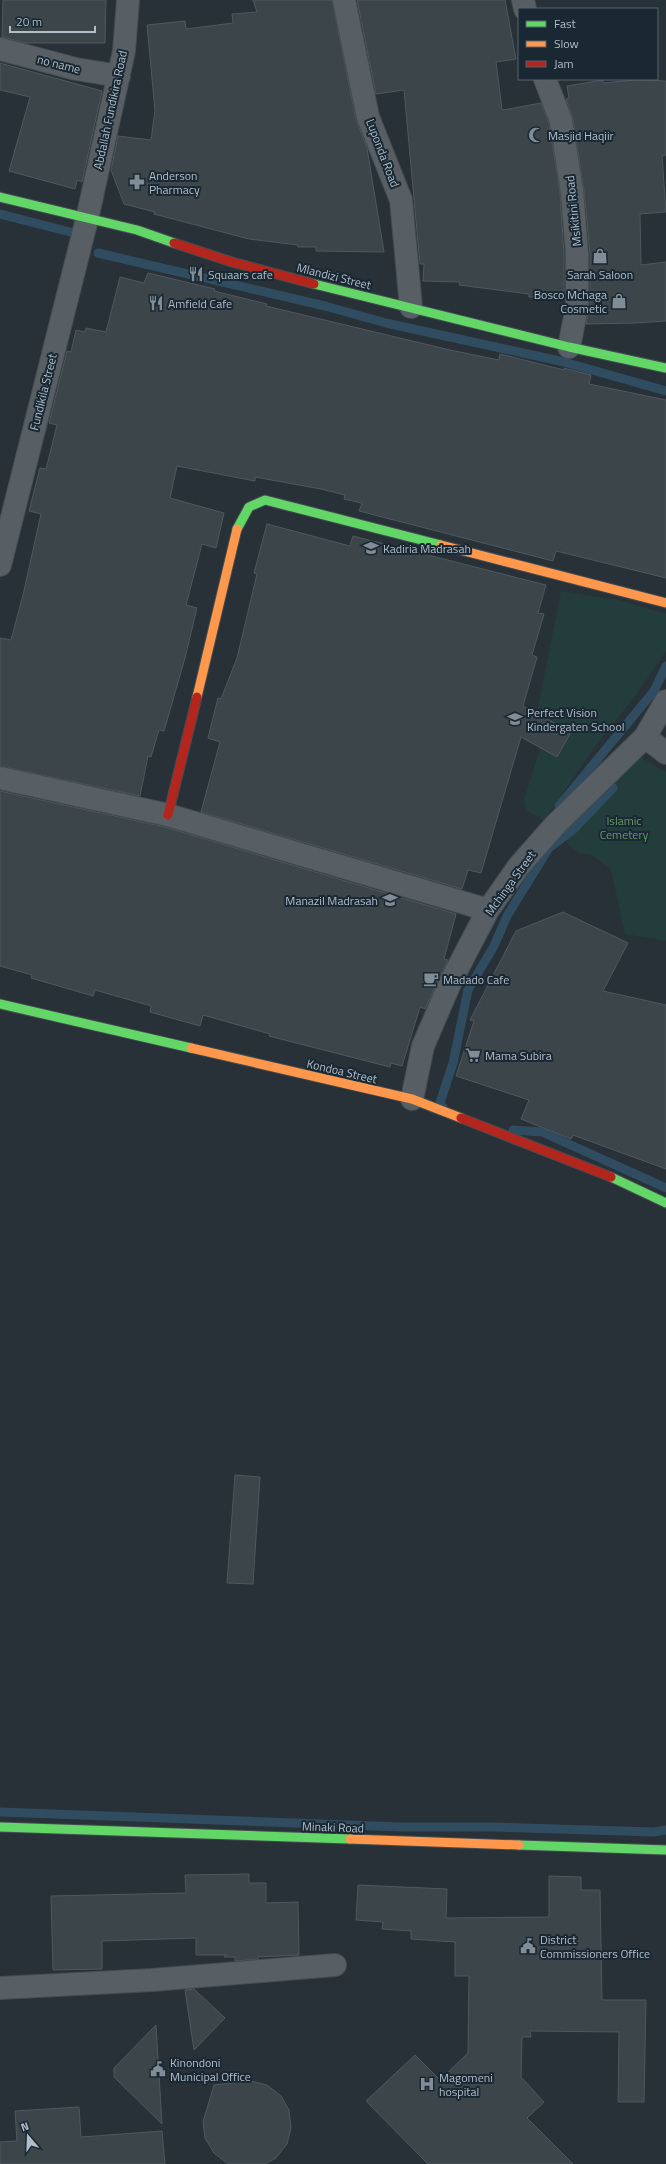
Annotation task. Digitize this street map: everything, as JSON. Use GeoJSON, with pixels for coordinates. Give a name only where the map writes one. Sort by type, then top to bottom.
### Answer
{"type":"FeatureCollection","features":[{"type":"Feature","properties":{"kind":"street","name":"Abdallah Fundikira Road"},"geometry":{"type":"LineString","coordinates":[[87,219],[124,51],[128,0]]}},
{"type":"Feature","properties":{"kind":"street","name":"Luponda Road"},"geometry":{"type":"LineString","coordinates":[[344,0],[368,117],[400,200],[411,307]]}},
{"type":"Feature","properties":{"kind":"street","name":"no name"},"geometry":{"type":"LineString","coordinates":[[0,49],[76,69],[119,76]]}},
{"type":"Feature","properties":{"kind":"street","name":"Msikitini Road"},"geometry":{"type":"LineString","coordinates":[[545,80],[561,121],[574,207],[578,254],[576,307],[569,347]]}},
{"type":"Feature","properties":{"kind":"street","name":"Mlandizi Street"},"geometry":{"type":"LineString","coordinates":[[0,197],[136,230],[232,262],[569,347],[666,368]]}},
{"type":"Feature","properties":{"kind":"street","name":"Fundikila Street"},"geometry":{"type":"LineString","coordinates":[[0,565],[87,219]]}},
{"type":"Feature","properties":{"kind":"street"},"geometry":{"type":"LineString","coordinates":[[168,815],[228,569],[234,532],[249,507],[264,500],[666,603]]}},
{"type":"Feature","properties":{"kind":"street","name":"Mchinga Street"},"geometry":{"type":"LineString","coordinates":[[412,1099],[423,1046],[451,981],[488,910],[519,866],[556,824],[645,737],[666,701]]}},
{"type":"Feature","properties":{"kind":"street"},"geometry":{"type":"LineString","coordinates":[[645,737],[666,753]]}},
{"type":"Feature","properties":{"kind":"street"},"geometry":{"type":"LineString","coordinates":[[0,778],[168,815],[488,910]]}},
{"type":"Feature","properties":{"kind":"street","name":"Kondoa Street"},"geometry":{"type":"LineString","coordinates":[[0,1004],[412,1099],[614,1178],[666,1203]]}},
{"type":"Feature","properties":{"kind":"street","name":"Minaki Road"},"geometry":{"type":"LineString","coordinates":[[0,1827],[666,1850]]}},
{"type":"Feature","properties":{"kind":"street"},"geometry":{"type":"LineString","coordinates":[[0,1988],[152,1980],[335,1966]]}},
{"type":"Feature","properties":{"kind":"green space"},"geometry":{"type":"Polygon","coordinates":[[[561,591],[619,600],[666,614],[666,651],[636,695],[597,744],[544,820],[527,811],[524,800],[540,749],[534,727],[561,591]]]}},
{"type":"Feature","properties":{"kind":"green space","name":"Islamic Cemetery"},"geometry":{"type":"Polygon","coordinates":[[[633,753],[666,772],[666,941],[625,934],[611,870],[592,855],[579,853],[568,845],[565,832],[633,753]]]}},
{"type":"Feature","properties":{"kind":"building"},"geometry":{"type":"Polygon","coordinates":[[[3,0],[106,0],[105,43],[26,43],[2,37],[3,0]]]}},
{"type":"Feature","properties":{"kind":"building"},"geometry":{"type":"Polygon","coordinates":[[[253,0],[332,0],[356,120],[367,148],[384,252],[316,251],[316,247],[298,247],[298,245],[249,239],[154,214],[155,212],[124,204],[111,170],[118,136],[151,140],[155,110],[147,25],[185,21],[186,29],[233,23],[232,14],[257,12],[253,0]]]}},
{"type":"Feature","properties":{"kind":"building"},"geometry":{"type":"Polygon","coordinates":[[[357,0],[505,0],[516,59],[496,62],[502,109],[541,103],[549,124],[560,193],[564,254],[564,297],[529,297],[529,294],[459,285],[460,282],[423,281],[424,264],[420,264],[404,90],[376,94],[357,0]]]}},
{"type":"Feature","properties":{"kind":"building"},"geometry":{"type":"Polygon","coordinates":[[[0,63],[102,91],[82,182],[77,180],[75,189],[9,171],[30,97],[0,90],[0,63]]]}},
{"type":"Feature","properties":{"kind":"building"},"geometry":{"type":"Polygon","coordinates":[[[603,80],[603,83],[635,80],[666,81],[666,155],[662,156],[666,212],[640,214],[641,265],[666,262],[666,321],[586,324],[590,307],[590,254],[584,191],[573,119],[566,99],[569,98],[567,86],[603,80]]]}},
{"type":"Feature","properties":{"kind":"building"},"geometry":{"type":"Polygon","coordinates":[[[148,273],[215,289],[214,291],[267,304],[266,306],[450,350],[499,360],[500,354],[564,370],[564,368],[591,375],[589,384],[666,400],[666,578],[556,551],[553,561],[359,511],[362,503],[344,499],[345,495],[321,489],[255,477],[255,481],[177,466],[170,498],[224,513],[216,548],[202,544],[186,605],[197,608],[185,658],[164,731],[159,730],[151,757],[148,756],[140,796],[0,766],[0,638],[11,640],[23,595],[41,514],[29,511],[40,468],[46,469],[57,425],[49,423],[67,351],[71,352],[76,330],[85,332],[86,328],[106,332],[120,277],[144,283],[148,273]]]}},
{"type":"Feature","properties":{"kind":"building"},"geometry":{"type":"Polygon","coordinates":[[[267,524],[350,546],[353,536],[546,585],[538,613],[544,614],[532,655],[537,657],[523,706],[571,732],[557,757],[521,737],[481,873],[468,870],[462,889],[201,812],[220,742],[208,738],[218,698],[221,699],[237,658],[257,574],[254,573],[267,524]]]}},
{"type":"Feature","properties":{"kind":"building"},"geometry":{"type":"Polygon","coordinates":[[[0,791],[165,827],[456,914],[444,959],[448,960],[425,1009],[420,1007],[402,1066],[391,1063],[390,1067],[269,1036],[270,1034],[203,1015],[200,1026],[150,1012],[151,1006],[95,990],[93,996],[31,978],[32,975],[0,966],[0,791]]]}},
{"type":"Feature","properties":{"kind":"building"},"geometry":{"type":"Polygon","coordinates":[[[563,912],[628,943],[603,991],[666,1005],[666,1169],[573,1135],[571,1139],[521,1119],[529,1100],[456,1076],[474,1021],[470,1020],[516,931],[563,912]]]}},
{"type":"Feature","properties":{"kind":"building"},"geometry":{"type":"Polygon","coordinates":[[[235,1475],[260,1477],[253,1584],[227,1583],[235,1475]]]}},
{"type":"Feature","properties":{"kind":"building"},"geometry":{"type":"Polygon","coordinates":[[[249,1874],[249,1883],[266,1883],[266,1903],[298,1902],[299,1955],[258,1957],[258,1959],[235,1961],[235,1957],[224,1957],[227,1955],[196,1955],[196,1938],[102,1941],[102,1969],[53,1970],[51,1896],[186,1893],[185,1875],[249,1874]]]}},
{"type":"Feature","properties":{"kind":"building"},"geometry":{"type":"Polygon","coordinates":[[[549,1876],[581,1877],[581,1890],[600,1890],[602,2000],[646,2000],[644,2102],[618,2102],[619,2032],[530,2031],[531,2037],[522,2037],[521,2077],[544,2102],[527,2118],[573,2164],[428,2164],[366,2101],[415,2055],[440,2080],[468,2053],[469,1976],[455,1976],[455,1942],[411,1939],[411,1931],[382,1929],[383,1922],[356,1920],[358,1885],[447,1889],[446,1918],[549,1917],[549,1876]]]}},
{"type":"Feature","properties":{"kind":"building"},"geometry":{"type":"Polygon","coordinates":[[[194,1989],[225,2018],[194,2050],[185,1990],[194,1989]]]}},
{"type":"Feature","properties":{"kind":"building"},"geometry":{"type":"Polygon","coordinates":[[[156,2025],[162,2124],[114,2077],[114,2068],[156,2025]]]}},
{"type":"Feature","properties":{"kind":"building"},"geometry":{"type":"Polygon","coordinates":[[[251,2081],[267,2085],[281,2096],[289,2110],[291,2128],[287,2144],[276,2158],[265,2164],[228,2164],[214,2153],[205,2138],[203,2122],[214,2085],[251,2081]]]}},
{"type":"Feature","properties":{"kind":"building"},"geometry":{"type":"Polygon","coordinates":[[[79,2107],[81,2137],[162,2131],[165,2164],[0,2164],[0,2142],[17,2141],[15,2111],[79,2107]]]}},
{"type":"Feature","properties":{"kind":"waterway"},"geometry":{"type":"LineString","coordinates":[[0,214],[74,233]]}},
{"type":"Feature","properties":{"kind":"waterway"},"geometry":{"type":"LineString","coordinates":[[98,253],[325,306],[386,323],[564,362],[666,391]]}},
{"type":"Feature","properties":{"kind":"waterway"},"geometry":{"type":"LineString","coordinates":[[559,806],[654,691],[666,666]]}},
{"type":"Feature","properties":{"kind":"waterway"},"geometry":{"type":"LineString","coordinates":[[443,1107],[439,1106],[453,1063],[468,990],[494,946],[507,916],[549,848],[574,829],[613,788]]}},
{"type":"Feature","properties":{"kind":"waterway"},"geometry":{"type":"LineString","coordinates":[[513,1130],[542,1132],[666,1188]]}},
{"type":"Feature","properties":{"kind":"waterway"},"geometry":{"type":"LineString","coordinates":[[0,1812],[401,1827],[494,1827],[654,1832],[666,1830]]}},
{"type":"Feature","properties":{"kind":"traffic: fast"},"geometry":{"type":"LineString","coordinates":[[0,197],[137,230],[174,243]]}},
{"type":"Feature","properties":{"kind":"traffic: fast"},"geometry":{"type":"LineString","coordinates":[[314,284],[569,347],[666,368]]}},
{"type":"Feature","properties":{"kind":"traffic: fast"},"geometry":{"type":"LineString","coordinates":[[237,529],[249,507],[265,500],[441,545]]}},
{"type":"Feature","properties":{"kind":"traffic: fast"},"geometry":{"type":"LineString","coordinates":[[0,1004],[191,1048]]}},
{"type":"Feature","properties":{"kind":"traffic: fast"},"geometry":{"type":"LineString","coordinates":[[611,1177],[666,1203]]}},
{"type":"Feature","properties":{"kind":"traffic: fast"},"geometry":{"type":"LineString","coordinates":[[0,1827],[350,1839]]}},
{"type":"Feature","properties":{"kind":"traffic: fast"},"geometry":{"type":"LineString","coordinates":[[519,1845],[666,1850]]}},
{"type":"Feature","properties":{"kind":"traffic: slow"},"geometry":{"type":"LineString","coordinates":[[197,697],[237,529]]}},
{"type":"Feature","properties":{"kind":"traffic: slow"},"geometry":{"type":"LineString","coordinates":[[441,545],[666,603]]}},
{"type":"Feature","properties":{"kind":"traffic: slow"},"geometry":{"type":"LineString","coordinates":[[191,1048],[412,1099],[461,1118]]}},
{"type":"Feature","properties":{"kind":"traffic: slow"},"geometry":{"type":"LineString","coordinates":[[350,1839],[519,1845]]}},
{"type":"Feature","properties":{"kind":"traffic: jam"},"geometry":{"type":"LineString","coordinates":[[174,243],[232,262],[314,284]]}},
{"type":"Feature","properties":{"kind":"traffic: jam"},"geometry":{"type":"LineString","coordinates":[[168,815],[197,697]]}},
{"type":"Feature","properties":{"kind":"traffic: jam"},"geometry":{"type":"LineString","coordinates":[[461,1118],[611,1177]]}},
{"type":"Feature","properties":{"kind":"place","name":"Masjid Haqiir"},"geometry":{"type":"Point","coordinates":[536,135]}},
{"type":"Feature","properties":{"kind":"place","name":"Anderson Pharmacy"},"geometry":{"type":"Point","coordinates":[137,182]}},
{"type":"Feature","properties":{"kind":"place","name":"Sarah Saloon"},"geometry":{"type":"Point","coordinates":[600,256]}},
{"type":"Feature","properties":{"kind":"place","name":"Squaars cafe"},"geometry":{"type":"Point","coordinates":[196,274]}},
{"type":"Feature","properties":{"kind":"place","name":"Bosco Mchaga Cosmetic"},"geometry":{"type":"Point","coordinates":[619,301]}},
{"type":"Feature","properties":{"kind":"place","name":"Amfield Cafe"},"geometry":{"type":"Point","coordinates":[156,303]}},
{"type":"Feature","properties":{"kind":"place","name":"Kadiria Madrasah"},"geometry":{"type":"Point","coordinates":[371,548]}},
{"type":"Feature","properties":{"kind":"place","name":"Perfect Vision Kindergaten School"},"geometry":{"type":"Point","coordinates":[515,719]}},
{"type":"Feature","properties":{"kind":"place","name":"Manazil Madrasah"},"geometry":{"type":"Point","coordinates":[390,900]}},
{"type":"Feature","properties":{"kind":"place","name":"Madado Cafe"},"geometry":{"type":"Point","coordinates":[431,979]}},
{"type":"Feature","properties":{"kind":"place","name":"Mama Subira"},"geometry":{"type":"Point","coordinates":[473,1055]}},
{"type":"Feature","properties":{"kind":"place","name":"District Commissioners Office"},"geometry":{"type":"Point","coordinates":[528,1946]}},
{"type":"Feature","properties":{"kind":"place","name":"Kinondoni Municipal Office"},"geometry":{"type":"Point","coordinates":[158,2069]}},
{"type":"Feature","properties":{"kind":"place","name":"Magomeni hospital"},"geometry":{"type":"Point","coordinates":[427,2084]}}]}
